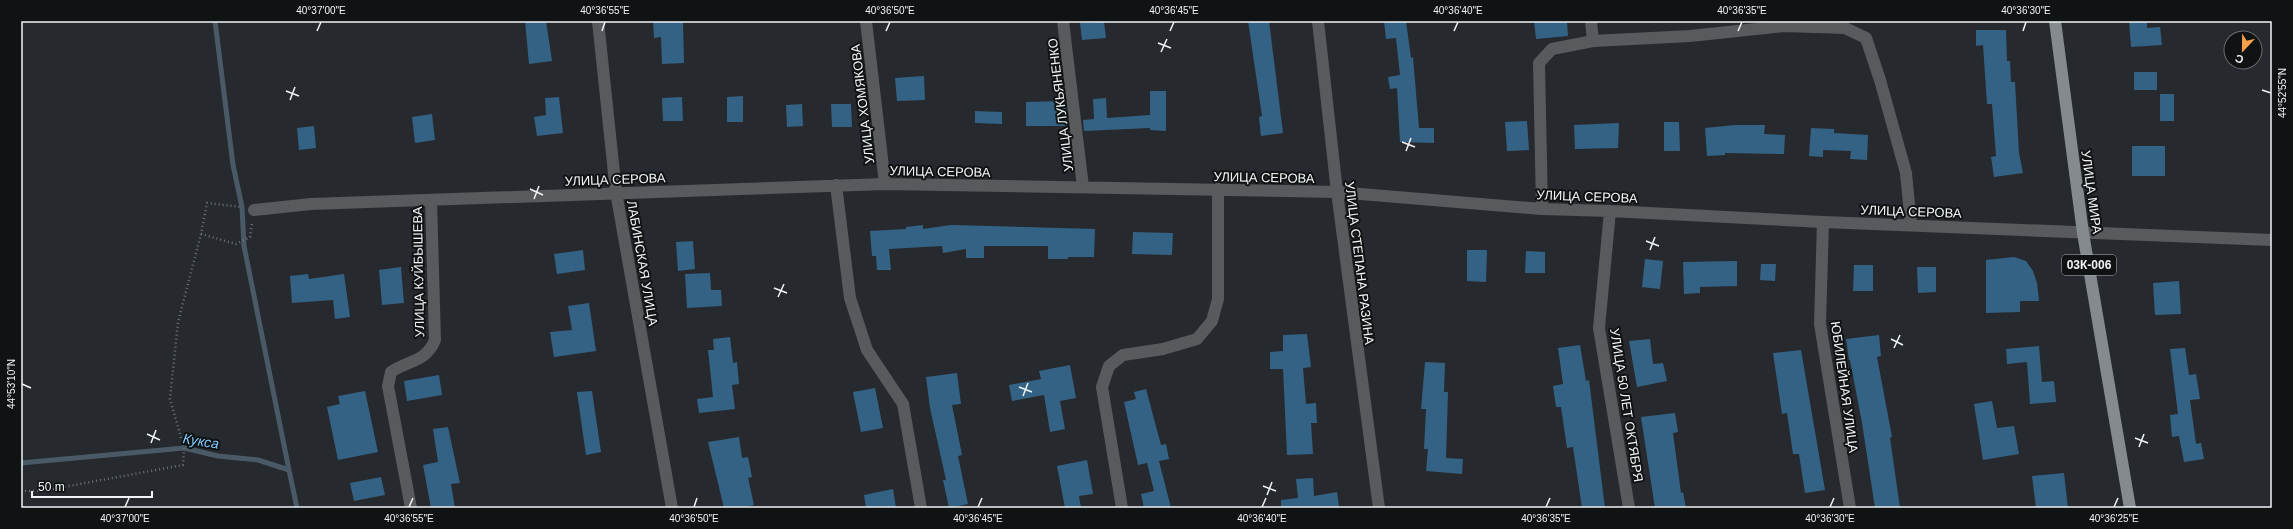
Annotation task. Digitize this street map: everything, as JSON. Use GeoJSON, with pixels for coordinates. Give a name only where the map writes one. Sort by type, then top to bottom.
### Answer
{"type":"FeatureCollection","features":[{"type":"Feature","properties":{"kind":"main road","name":"УЛИЦА МИРА"},"geometry":{"type":"LineString","coordinates":[[2055,21],[2083,233],[2130,508]]}},
{"type":"Feature","properties":{"kind":"street","name":"ЛАБИНСКАЯ УЛИЦА"},"geometry":{"type":"LineString","coordinates":[[598,21],[616,192],[672,508]]}},
{"type":"Feature","properties":{"kind":"street","name":"УЛИЦА ХОМЯКОВА"},"geometry":{"type":"LineString","coordinates":[[866,21],[885,184]]}},
{"type":"Feature","properties":{"kind":"street","name":"УЛИЦА ЛУКЬЯНЕНКО"},"geometry":{"type":"LineString","coordinates":[[1063,21],[1083,187]]}},
{"type":"Feature","properties":{"kind":"street","name":"УЛИЦА СТЕПАНА РАЗИНА"},"geometry":{"type":"LineString","coordinates":[[1318,21],[1337,192],[1379,508]]}},
{"type":"Feature","properties":{"kind":"street"},"geometry":{"type":"LineString","coordinates":[[1591,21],[1593,42]]}},
{"type":"Feature","properties":{"kind":"street"},"geometry":{"type":"LineString","coordinates":[[1542,209],[1539,63],[1552,49],[1593,42],[1690,36],[1784,23],[1845,28],[1866,38],[1906,173],[1911,226]]}},
{"type":"Feature","properties":{"kind":"street","name":"УЛИЦА СЕРОВА"},"geometry":{"type":"LineString","coordinates":[[254,210],[311,204],[616,192],[885,184],[1337,192],[1542,209],[1911,226],[2272,240]]}},
{"type":"Feature","properties":{"kind":"street"},"geometry":{"type":"LineString","coordinates":[[836,185],[850,298],[867,350],[903,404],[921,508]]}},
{"type":"Feature","properties":{"kind":"street"},"geometry":{"type":"LineString","coordinates":[[1122,508],[1102,387],[1109,366],[1123,355],[1163,349],[1197,339],[1212,321],[1218,299],[1218,189]]}},
{"type":"Feature","properties":{"kind":"street","name":"УЛИЦА КУЙБЫШЕВА"},"geometry":{"type":"LineString","coordinates":[[411,508],[388,386],[391,372],[401,365],[418,360],[430,351],[435,340],[431,200]]}},
{"type":"Feature","properties":{"kind":"street","name":"УЛИЦА 50 ЛЕТ ОКТЯБРЯ"},"geometry":{"type":"LineString","coordinates":[[1610,211],[1599,328],[1629,508]]}},
{"type":"Feature","properties":{"kind":"street","name":"ЮБИЛЕЙНАЯ УЛИЦА"},"geometry":{"type":"LineString","coordinates":[[1823,222],[1820,324],[1850,508]]}},
{"type":"Feature","properties":{"kind":"path"},"geometry":{"type":"LineString","coordinates":[[21,491],[42,490],[183,465],[184,448],[170,399],[178,322],[201,234],[207,202],[231,207]]}},
{"type":"Feature","properties":{"kind":"path"},"geometry":{"type":"LineString","coordinates":[[201,234],[236,244],[250,237]]}},
{"type":"Feature","properties":{"kind":"building"},"geometry":{"type":"Polygon","coordinates":[[[525,21],[546,21],[552,61],[529,64],[525,21]]]}},
{"type":"Feature","properties":{"kind":"building"},"geometry":{"type":"Polygon","coordinates":[[[653,21],[683,21],[684,63],[662,64],[661,37],[654,38],[653,21]]]}},
{"type":"Feature","properties":{"kind":"building"},"geometry":{"type":"Polygon","coordinates":[[[1104,21],[1106,38],[1082,40],[1080,23],[1104,21]]]}},
{"type":"Feature","properties":{"kind":"building"},"geometry":{"type":"Polygon","coordinates":[[[1248,21],[1269,21],[1283,133],[1261,136],[1259,117],[1262,116],[1248,21]]]}},
{"type":"Feature","properties":{"kind":"building"},"geometry":{"type":"Polygon","coordinates":[[[1384,21],[1406,21],[1411,58],[1413,57],[1419,128],[1434,128],[1434,143],[1400,142],[1397,88],[1390,89],[1388,77],[1400,75],[1396,38],[1386,39],[1384,21]]]}},
{"type":"Feature","properties":{"kind":"building"},"geometry":{"type":"Polygon","coordinates":[[[1534,21],[1567,21],[1568,36],[1536,39],[1534,21]]]}},
{"type":"Feature","properties":{"kind":"building"},"geometry":{"type":"Polygon","coordinates":[[[2129,21],[2147,21],[2147,28],[2160,27],[2162,45],[2131,47],[2129,21]]]}},
{"type":"Feature","properties":{"kind":"building"},"geometry":{"type":"Polygon","coordinates":[[[1976,30],[2006,30],[2007,61],[2010,61],[2011,82],[2015,82],[2019,153],[2023,173],[1994,177],[1991,157],[1996,156],[1992,104],[1987,104],[1983,45],[1976,46],[1976,30]]]}},
{"type":"Feature","properties":{"kind":"building"},"geometry":{"type":"Polygon","coordinates":[[[2134,72],[2157,72],[2157,90],[2134,90],[2134,72]]]}},
{"type":"Feature","properties":{"kind":"building"},"geometry":{"type":"Polygon","coordinates":[[[924,76],[925,100],[897,101],[895,78],[924,76]]]}},
{"type":"Feature","properties":{"kind":"building"},"geometry":{"type":"Polygon","coordinates":[[[1150,91],[1166,91],[1166,131],[1150,130],[1150,128],[1084,131],[1083,120],[1094,119],[1093,99],[1106,98],[1107,118],[1150,115],[1150,91]]]}},
{"type":"Feature","properties":{"kind":"building"},"geometry":{"type":"Polygon","coordinates":[[[2160,94],[2174,94],[2174,121],[2160,121],[2160,94]]]}},
{"type":"Feature","properties":{"kind":"building"},"geometry":{"type":"Polygon","coordinates":[[[743,96],[743,122],[727,122],[727,97],[743,96]]]}},
{"type":"Feature","properties":{"kind":"building"},"geometry":{"type":"Polygon","coordinates":[[[559,97],[563,133],[537,136],[534,117],[546,115],[545,98],[559,97]]]}},
{"type":"Feature","properties":{"kind":"building"},"geometry":{"type":"Polygon","coordinates":[[[682,97],[683,121],[663,121],[662,98],[682,97]]]}},
{"type":"Feature","properties":{"kind":"building"},"geometry":{"type":"Polygon","coordinates":[[[1065,101],[1067,126],[1026,126],[1026,102],[1065,101]]]}},
{"type":"Feature","properties":{"kind":"building"},"geometry":{"type":"Polygon","coordinates":[[[802,104],[803,126],[787,127],[786,105],[802,104]]]}},
{"type":"Feature","properties":{"kind":"building"},"geometry":{"type":"Polygon","coordinates":[[[831,104],[851,104],[852,127],[832,127],[831,104]]]}},
{"type":"Feature","properties":{"kind":"building"},"geometry":{"type":"Polygon","coordinates":[[[975,111],[1002,112],[1002,124],[975,123],[975,111]]]}},
{"type":"Feature","properties":{"kind":"building"},"geometry":{"type":"Polygon","coordinates":[[[432,114],[435,140],[415,143],[412,117],[432,114]]]}},
{"type":"Feature","properties":{"kind":"building"},"geometry":{"type":"Polygon","coordinates":[[[1527,121],[1529,150],[1507,151],[1505,122],[1527,121]]]}},
{"type":"Feature","properties":{"kind":"building"},"geometry":{"type":"Polygon","coordinates":[[[1664,122],[1679,122],[1680,151],[1664,151],[1664,122]]]}},
{"type":"Feature","properties":{"kind":"building"},"geometry":{"type":"Polygon","coordinates":[[[1619,123],[1618,148],[1575,149],[1574,125],[1619,123]]]}},
{"type":"Feature","properties":{"kind":"building"},"geometry":{"type":"Polygon","coordinates":[[[1735,125],[1765,125],[1764,134],[1785,135],[1784,154],[1725,153],[1725,155],[1707,156],[1705,128],[1735,125]]]}},
{"type":"Feature","properties":{"kind":"building"},"geometry":{"type":"Polygon","coordinates":[[[314,126],[316,148],[299,150],[297,128],[314,126]]]}},
{"type":"Feature","properties":{"kind":"building"},"geometry":{"type":"Polygon","coordinates":[[[1811,128],[1834,129],[1834,133],[1868,135],[1867,160],[1850,159],[1851,151],[1823,150],[1823,157],[1809,156],[1811,128]]]}},
{"type":"Feature","properties":{"kind":"building"},"geometry":{"type":"Polygon","coordinates":[[[2132,146],[2165,146],[2165,176],[2132,176],[2132,146]]]}},
{"type":"Feature","properties":{"kind":"building"},"geometry":{"type":"Polygon","coordinates":[[[923,225],[923,229],[951,225],[1095,229],[1094,257],[1048,259],[1048,246],[984,246],[984,258],[966,258],[966,249],[943,253],[942,246],[889,249],[891,270],[877,270],[876,256],[872,256],[870,231],[906,229],[906,227],[923,225]]]}},
{"type":"Feature","properties":{"kind":"building"},"geometry":{"type":"Polygon","coordinates":[[[1133,232],[1173,233],[1172,255],[1132,254],[1133,232]]]}},
{"type":"Feature","properties":{"kind":"building"},"geometry":{"type":"Polygon","coordinates":[[[693,241],[695,269],[678,271],[676,242],[693,241]]]}},
{"type":"Feature","properties":{"kind":"building"},"geometry":{"type":"Polygon","coordinates":[[[583,250],[585,270],[557,274],[554,254],[583,250]]]}},
{"type":"Feature","properties":{"kind":"building"},"geometry":{"type":"Polygon","coordinates":[[[1467,250],[1487,250],[1486,282],[1467,281],[1467,250]]]}},
{"type":"Feature","properties":{"kind":"building"},"geometry":{"type":"Polygon","coordinates":[[[1526,251],[1545,252],[1545,273],[1525,273],[1526,251]]]}},
{"type":"Feature","properties":{"kind":"building"},"geometry":{"type":"Polygon","coordinates":[[[2014,257],[2026,261],[2033,271],[2037,283],[2039,301],[2020,301],[2020,312],[1986,313],[1986,260],[2014,257]]]}},
{"type":"Feature","properties":{"kind":"building"},"geometry":{"type":"Polygon","coordinates":[[[1645,259],[1663,261],[1660,289],[1642,287],[1645,259]]]}},
{"type":"Feature","properties":{"kind":"building"},"geometry":{"type":"Polygon","coordinates":[[[1737,261],[1737,286],[1700,287],[1700,293],[1684,294],[1683,262],[1737,261]]]}},
{"type":"Feature","properties":{"kind":"building"},"geometry":{"type":"Polygon","coordinates":[[[1761,264],[1776,264],[1775,281],[1760,280],[1761,264]]]}},
{"type":"Feature","properties":{"kind":"building"},"geometry":{"type":"Polygon","coordinates":[[[1854,265],[1873,265],[1873,291],[1853,291],[1854,265]]]}},
{"type":"Feature","properties":{"kind":"building"},"geometry":{"type":"Polygon","coordinates":[[[401,267],[404,303],[382,305],[379,270],[401,267]]]}},
{"type":"Feature","properties":{"kind":"building"},"geometry":{"type":"Polygon","coordinates":[[[1917,267],[1936,267],[1936,292],[1918,293],[1917,267]]]}},
{"type":"Feature","properties":{"kind":"building"},"geometry":{"type":"Polygon","coordinates":[[[710,273],[711,290],[721,290],[722,306],[687,308],[685,274],[710,273]]]}},
{"type":"Feature","properties":{"kind":"building"},"geometry":{"type":"Polygon","coordinates":[[[308,274],[309,279],[344,274],[350,317],[335,319],[333,300],[292,303],[290,276],[308,274]]]}},
{"type":"Feature","properties":{"kind":"building"},"geometry":{"type":"Polygon","coordinates":[[[2179,281],[2181,314],[2155,315],[2153,283],[2179,281]]]}},
{"type":"Feature","properties":{"kind":"building"},"geometry":{"type":"Polygon","coordinates":[[[589,303],[596,351],[554,357],[550,332],[572,330],[568,306],[589,303]]]}},
{"type":"Feature","properties":{"kind":"building"},"geometry":{"type":"Polygon","coordinates":[[[1307,334],[1311,367],[1303,368],[1306,404],[1316,403],[1317,423],[1311,423],[1313,454],[1287,455],[1283,369],[1270,369],[1270,352],[1283,351],[1283,335],[1307,334]]]}},
{"type":"Feature","properties":{"kind":"building"},"geometry":{"type":"Polygon","coordinates":[[[1879,335],[1881,356],[1877,357],[1892,437],[1890,438],[1900,508],[1875,508],[1862,423],[1846,339],[1879,335]]]}},
{"type":"Feature","properties":{"kind":"building"},"geometry":{"type":"Polygon","coordinates":[[[730,337],[733,363],[737,362],[739,384],[732,385],[735,409],[699,413],[697,399],[713,397],[708,350],[714,350],[713,339],[730,337]]]}},
{"type":"Feature","properties":{"kind":"building"},"geometry":{"type":"Polygon","coordinates":[[[1650,339],[1653,364],[1663,363],[1667,381],[1637,387],[1629,341],[1650,339]]]}},
{"type":"Feature","properties":{"kind":"building"},"geometry":{"type":"Polygon","coordinates":[[[1580,345],[1586,381],[1589,380],[1605,508],[1582,508],[1573,447],[1567,448],[1561,407],[1556,407],[1553,386],[1563,384],[1558,348],[1580,345]]]}},
{"type":"Feature","properties":{"kind":"building"},"geometry":{"type":"Polygon","coordinates":[[[2039,346],[2042,382],[2054,381],[2056,402],[2030,404],[2027,362],[2007,364],[2006,349],[2039,346]]]}},
{"type":"Feature","properties":{"kind":"building"},"geometry":{"type":"Polygon","coordinates":[[[2185,348],[2189,375],[2196,374],[2200,399],[2190,400],[2196,444],[2201,443],[2204,459],[2184,462],[2179,436],[2172,437],[2170,415],[2178,414],[2170,349],[2185,348]]]}},
{"type":"Feature","properties":{"kind":"building"},"geometry":{"type":"Polygon","coordinates":[[[1801,350],[1825,490],[1805,493],[1799,454],[1793,454],[1787,413],[1782,414],[1773,353],[1801,350]]]}},
{"type":"Feature","properties":{"kind":"building"},"geometry":{"type":"Polygon","coordinates":[[[1425,362],[1445,363],[1444,392],[1448,392],[1446,458],[1463,459],[1462,474],[1426,471],[1428,449],[1424,449],[1426,409],[1421,409],[1425,362]]]}},
{"type":"Feature","properties":{"kind":"building"},"geometry":{"type":"Polygon","coordinates":[[[1070,365],[1076,398],[1060,401],[1065,429],[1050,432],[1044,395],[1012,401],[1009,385],[1041,379],[1039,371],[1070,365]]]}},
{"type":"Feature","properties":{"kind":"building"},"geometry":{"type":"Polygon","coordinates":[[[957,373],[961,404],[952,405],[962,455],[958,456],[968,504],[949,508],[943,480],[946,480],[930,408],[926,377],[957,373]]]}},
{"type":"Feature","properties":{"kind":"building"},"geometry":{"type":"Polygon","coordinates":[[[439,375],[442,395],[407,401],[404,381],[439,375]]]}},
{"type":"Feature","properties":{"kind":"building"},"geometry":{"type":"Polygon","coordinates":[[[875,388],[883,428],[861,432],[853,392],[875,388]]]}},
{"type":"Feature","properties":{"kind":"building"},"geometry":{"type":"Polygon","coordinates":[[[1146,389],[1161,445],[1166,444],[1169,459],[1159,461],[1171,508],[1144,508],[1141,494],[1154,491],[1147,463],[1138,465],[1124,402],[1136,399],[1134,392],[1146,389]]]}},
{"type":"Feature","properties":{"kind":"building"},"geometry":{"type":"Polygon","coordinates":[[[365,391],[378,452],[338,460],[327,407],[340,404],[338,396],[365,391]]]}},
{"type":"Feature","properties":{"kind":"building"},"geometry":{"type":"Polygon","coordinates":[[[592,391],[601,452],[586,455],[577,392],[592,391]]]}},
{"type":"Feature","properties":{"kind":"building"},"geometry":{"type":"Polygon","coordinates":[[[1992,401],[1997,428],[2014,426],[2019,454],[1983,460],[1974,404],[1992,401]]]}},
{"type":"Feature","properties":{"kind":"building"},"geometry":{"type":"Polygon","coordinates":[[[1675,413],[1678,432],[1673,433],[1681,493],[1683,492],[1686,508],[1655,508],[1641,417],[1675,413]]]}},
{"type":"Feature","properties":{"kind":"building"},"geometry":{"type":"Polygon","coordinates":[[[448,427],[460,483],[451,484],[455,508],[431,508],[423,465],[438,462],[433,429],[448,427]]]}},
{"type":"Feature","properties":{"kind":"building"},"geometry":{"type":"Polygon","coordinates":[[[739,437],[742,458],[748,457],[752,477],[748,478],[754,505],[740,508],[724,508],[708,442],[739,437]]]}},
{"type":"Feature","properties":{"kind":"building"},"geometry":{"type":"Polygon","coordinates":[[[1087,460],[1093,494],[1079,496],[1081,508],[1065,508],[1057,466],[1087,460]]]}},
{"type":"Feature","properties":{"kind":"building"},"geometry":{"type":"Polygon","coordinates":[[[2064,473],[2068,508],[2036,508],[2032,476],[2064,473]]]}},
{"type":"Feature","properties":{"kind":"building"},"geometry":{"type":"Polygon","coordinates":[[[381,477],[385,495],[354,501],[350,483],[381,477]]]}},
{"type":"Feature","properties":{"kind":"building"},"geometry":{"type":"Polygon","coordinates":[[[1313,478],[1314,496],[1337,492],[1339,506],[1322,508],[1281,508],[1281,500],[1298,498],[1296,479],[1313,478]]]}},
{"type":"Feature","properties":{"kind":"building"},"geometry":{"type":"Polygon","coordinates":[[[893,489],[896,508],[866,508],[864,495],[893,489]]]}},
{"type":"Feature","properties":{"kind":"waterway"},"geometry":{"type":"LineString","coordinates":[[215,21],[233,165],[242,207],[244,246],[289,470]]}},
{"type":"Feature","properties":{"kind":"waterway","name":"Кукса"},"geometry":{"type":"LineString","coordinates":[[21,463],[184,448],[218,456],[258,460],[289,470],[297,508]]}}]}
